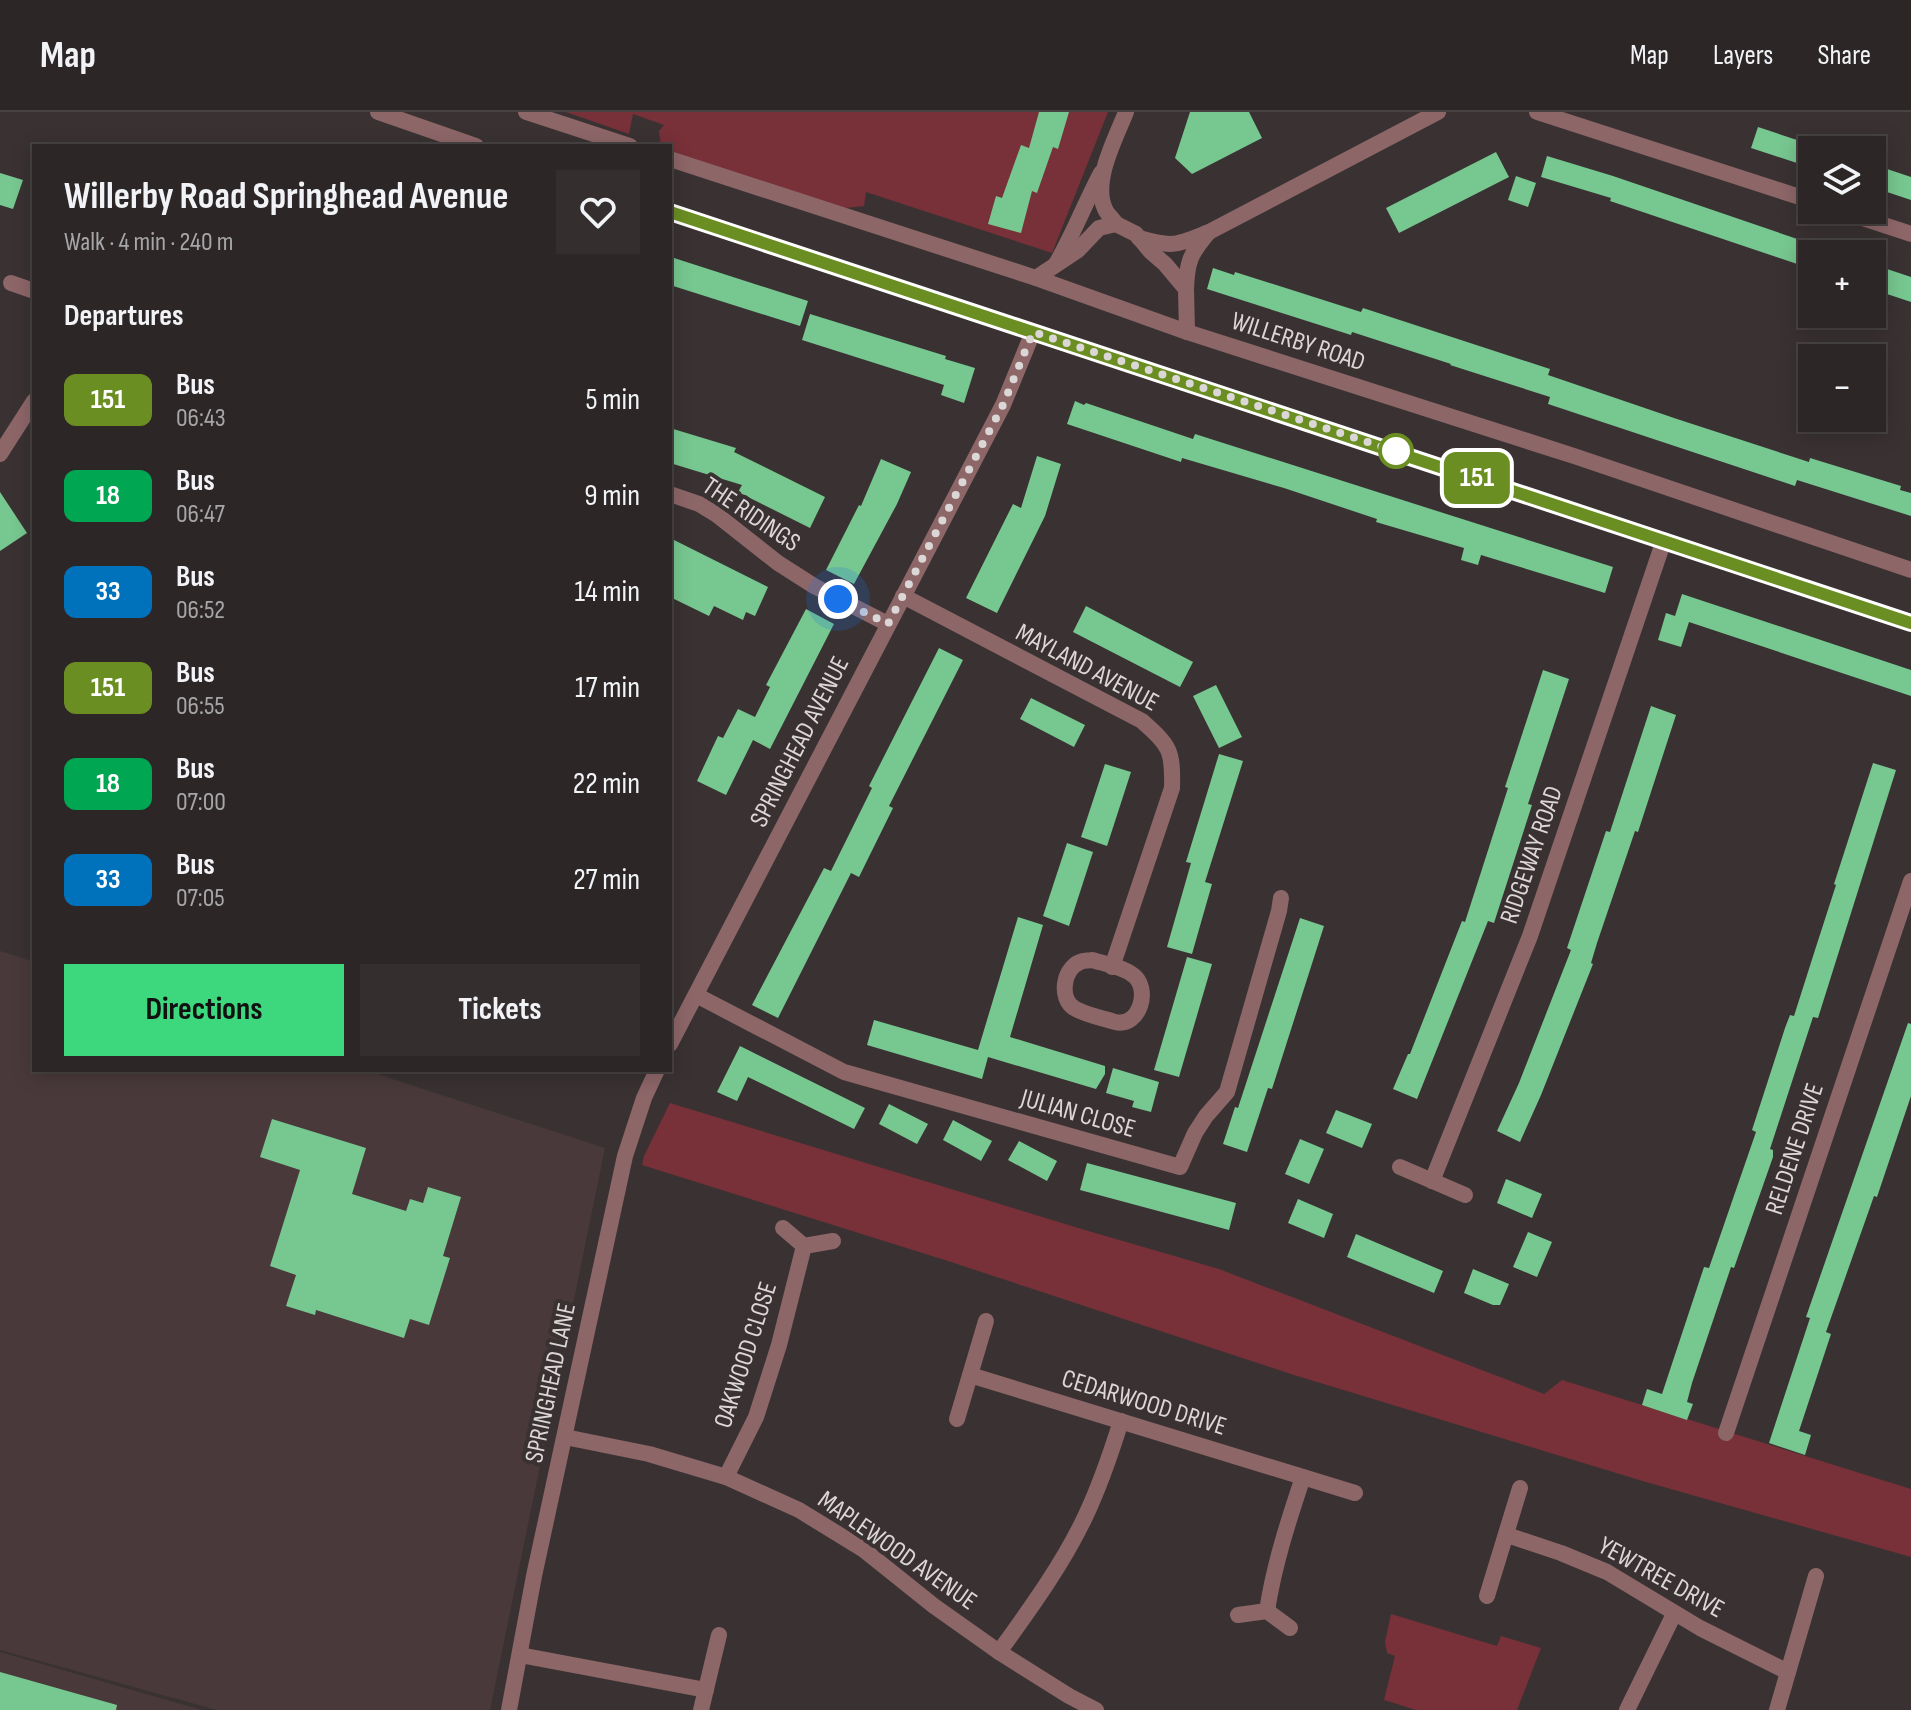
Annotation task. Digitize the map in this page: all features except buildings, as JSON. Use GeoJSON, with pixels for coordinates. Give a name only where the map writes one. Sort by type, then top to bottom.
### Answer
{"type":"FeatureCollection","features":[{"type":"Feature","properties":{"kind":"street"},"geometry":{"type":"LineString","coordinates":[[378,112],[470,144]]}},
{"type":"Feature","properties":{"kind":"street"},"geometry":{"type":"LineString","coordinates":[[526,112],[624,144]]}},
{"type":"Feature","properties":{"kind":"street"},"geometry":{"type":"LineString","coordinates":[[1056,264],[1103,168],[1126,112]]}},
{"type":"Feature","properties":{"kind":"street"},"geometry":{"type":"LineString","coordinates":[[1139,238],[1164,245],[1179,244],[1209,232],[1438,112]]}},
{"type":"Feature","properties":{"kind":"street"},"geometry":{"type":"LineString","coordinates":[[1537,112],[1798,196]]}},
{"type":"Feature","properties":{"kind":"street","name":"WILLERBY ROAD"},"geometry":{"type":"LineString","coordinates":[[672,160],[1911,570]]}},
{"type":"Feature","properties":{"kind":"street"},"geometry":{"type":"LineString","coordinates":[[1103,168],[1105,208],[1116,224]]}},
{"type":"Feature","properties":{"kind":"street"},"geometry":{"type":"LineString","coordinates":[[672,213],[1911,623]]}},
{"type":"Feature","properties":{"kind":"street"},"geometry":{"type":"LineString","coordinates":[[1036,278],[1078,250],[1099,228],[1116,224],[1139,238],[1186,289]]}},
{"type":"Feature","properties":{"kind":"street"},"geometry":{"type":"LineString","coordinates":[[1881,224],[1911,234]]}},
{"type":"Feature","properties":{"kind":"street"},"geometry":{"type":"LineString","coordinates":[[1187,332],[1187,267],[1190,257],[1209,232]]}},
{"type":"Feature","properties":{"kind":"street"},"geometry":{"type":"LineString","coordinates":[[11,283],[32,290]]}},
{"type":"Feature","properties":{"kind":"street","name":"SPRINGHEAD AVENUE"},"geometry":{"type":"LineString","coordinates":[[672,1040],[1003,405],[1033,332]]}},
{"type":"Feature","properties":{"kind":"street"},"geometry":{"type":"LineString","coordinates":[[0,454],[32,404]]}},
{"type":"Feature","properties":{"kind":"street","name":"THE RIDINGS"},"geometry":{"type":"LineString","coordinates":[[672,495],[699,504],[814,586],[888,624]]}},
{"type":"Feature","properties":{"kind":"street","name":"RIDGEWAY ROAD"},"geometry":{"type":"LineString","coordinates":[[1432,1181],[1530,936],[1664,540]]}},
{"type":"Feature","properties":{"kind":"street","name":"MAYLAND AVENUE"},"geometry":{"type":"LineString","coordinates":[[903,596],[1142,721],[1164,740],[1173,762],[1172,788],[1112,967]]}},
{"type":"Feature","properties":{"kind":"street","name":"RELDENE DRIVE"},"geometry":{"type":"LineString","coordinates":[[1726,1433],[1911,881]]}},
{"type":"Feature","properties":{"kind":"street","name":"JULIAN CLOSE"},"geometry":{"type":"LineString","coordinates":[[696,995],[844,1072],[1180,1167],[1195,1133],[1227,1092],[1281,898]]}},
{"type":"Feature","properties":{"kind":"street"},"geometry":{"type":"LineString","coordinates":[[1092,960],[1112,967],[1132,973],[1141,983],[1143,992],[1132,1020],[1120,1023],[1076,1010],[1067,1001],[1064,991],[1070,970],[1080,962],[1092,960]]}},
{"type":"Feature","properties":{"kind":"street","name":"SPRINGHEAD LANE"},"geometry":{"type":"LineString","coordinates":[[509,1710],[534,1576],[625,1156],[656,1072]]}},
{"type":"Feature","properties":{"kind":"street"},"geometry":{"type":"LineString","coordinates":[[1400,1167],[1465,1195]]}},
{"type":"Feature","properties":{"kind":"street"},"geometry":{"type":"LineString","coordinates":[[783,1228],[804,1246],[833,1241]]}},
{"type":"Feature","properties":{"kind":"street","name":"OAKWOOD CLOSE"},"geometry":{"type":"LineString","coordinates":[[726,1477],[756,1417],[779,1345],[804,1246]]}},
{"type":"Feature","properties":{"kind":"street"},"geometry":{"type":"LineString","coordinates":[[957,1419],[986,1321]]}},
{"type":"Feature","properties":{"kind":"street","name":"CEDARWOOD DRIVE"},"geometry":{"type":"LineString","coordinates":[[970,1375],[1355,1493]]}},
{"type":"Feature","properties":{"kind":"street"},"geometry":{"type":"LineString","coordinates":[[999,1652],[1031,1609],[1085,1518],[1106,1469],[1121,1421]]}},
{"type":"Feature","properties":{"kind":"street","name":"MAPLEWOOD AVENUE"},"geometry":{"type":"LineString","coordinates":[[565,1437],[649,1454],[726,1477],[799,1510],[864,1550],[934,1606],[999,1652],[1096,1710]]}},
{"type":"Feature","properties":{"kind":"street"},"geometry":{"type":"LineString","coordinates":[[1267,1611],[1282,1539],[1303,1477]]}},
{"type":"Feature","properties":{"kind":"street"},"geometry":{"type":"LineString","coordinates":[[1487,1596],[1520,1488]]}},
{"type":"Feature","properties":{"kind":"street","name":"YEWTREE DRIVE"},"geometry":{"type":"LineString","coordinates":[[1507,1535],[1607,1572],[1674,1614],[1788,1672]]}},
{"type":"Feature","properties":{"kind":"street"},"geometry":{"type":"LineString","coordinates":[[1777,1710],[1816,1576]]}},
{"type":"Feature","properties":{"kind":"street"},"geometry":{"type":"LineString","coordinates":[[1238,1615],[1267,1611],[1290,1628]]}},
{"type":"Feature","properties":{"kind":"street"},"geometry":{"type":"LineString","coordinates":[[1627,1710],[1674,1614]]}},
{"type":"Feature","properties":{"kind":"street"},"geometry":{"type":"LineString","coordinates":[[701,1710],[719,1635]]}},
{"type":"Feature","properties":{"kind":"street"},"geometry":{"type":"LineString","coordinates":[[520,1655],[706,1690]]}},
{"type":"Feature","properties":{"kind":"shaded area"},"geometry":{"type":"Polygon","coordinates":[[[566,112],[1108,112],[1052,253],[866,192],[864,206],[836,209],[672,152],[672,144],[661,144],[659,131],[664,125],[633,114],[629,134],[566,112]]]}},
{"type":"Feature","properties":{"kind":"shaded area"},"geometry":{"type":"Polygon","coordinates":[[[0,951],[32,961],[32,1072],[371,1072],[605,1148],[490,1710],[217,1710],[0,1650],[0,951]]]}},
{"type":"Feature","properties":{"kind":"shaded area"},"geometry":{"type":"Polygon","coordinates":[[[670,1103],[1219,1269],[1544,1394],[1562,1380],[1911,1489],[1911,1557],[1646,1482],[1294,1375],[948,1261],[642,1165],[670,1103]]]}},
{"type":"Feature","properties":{"kind":"shaded area"},"geometry":{"type":"Polygon","coordinates":[[[1391,1614],[1497,1646],[1501,1636],[1541,1648],[1517,1710],[1416,1710],[1384,1700],[1395,1656],[1387,1653],[1385,1642],[1391,1614]]]}},
{"type":"Feature","properties":{"kind":"shaded area"},"geometry":{"type":"Polygon","coordinates":[[[0,1652],[202,1710],[0,1710],[0,1652]]]}},
{"type":"Feature","properties":{"kind":"bus line","name":"151"},"geometry":{"type":"LineString","coordinates":[[672,213],[1911,623]]}},
{"type":"Feature","properties":{"kind":"route"},"geometry":{"type":"LineString","coordinates":[[838,599],[888,624],[1003,405],[1033,332],[1407,455],[1396,451]]}}]}
